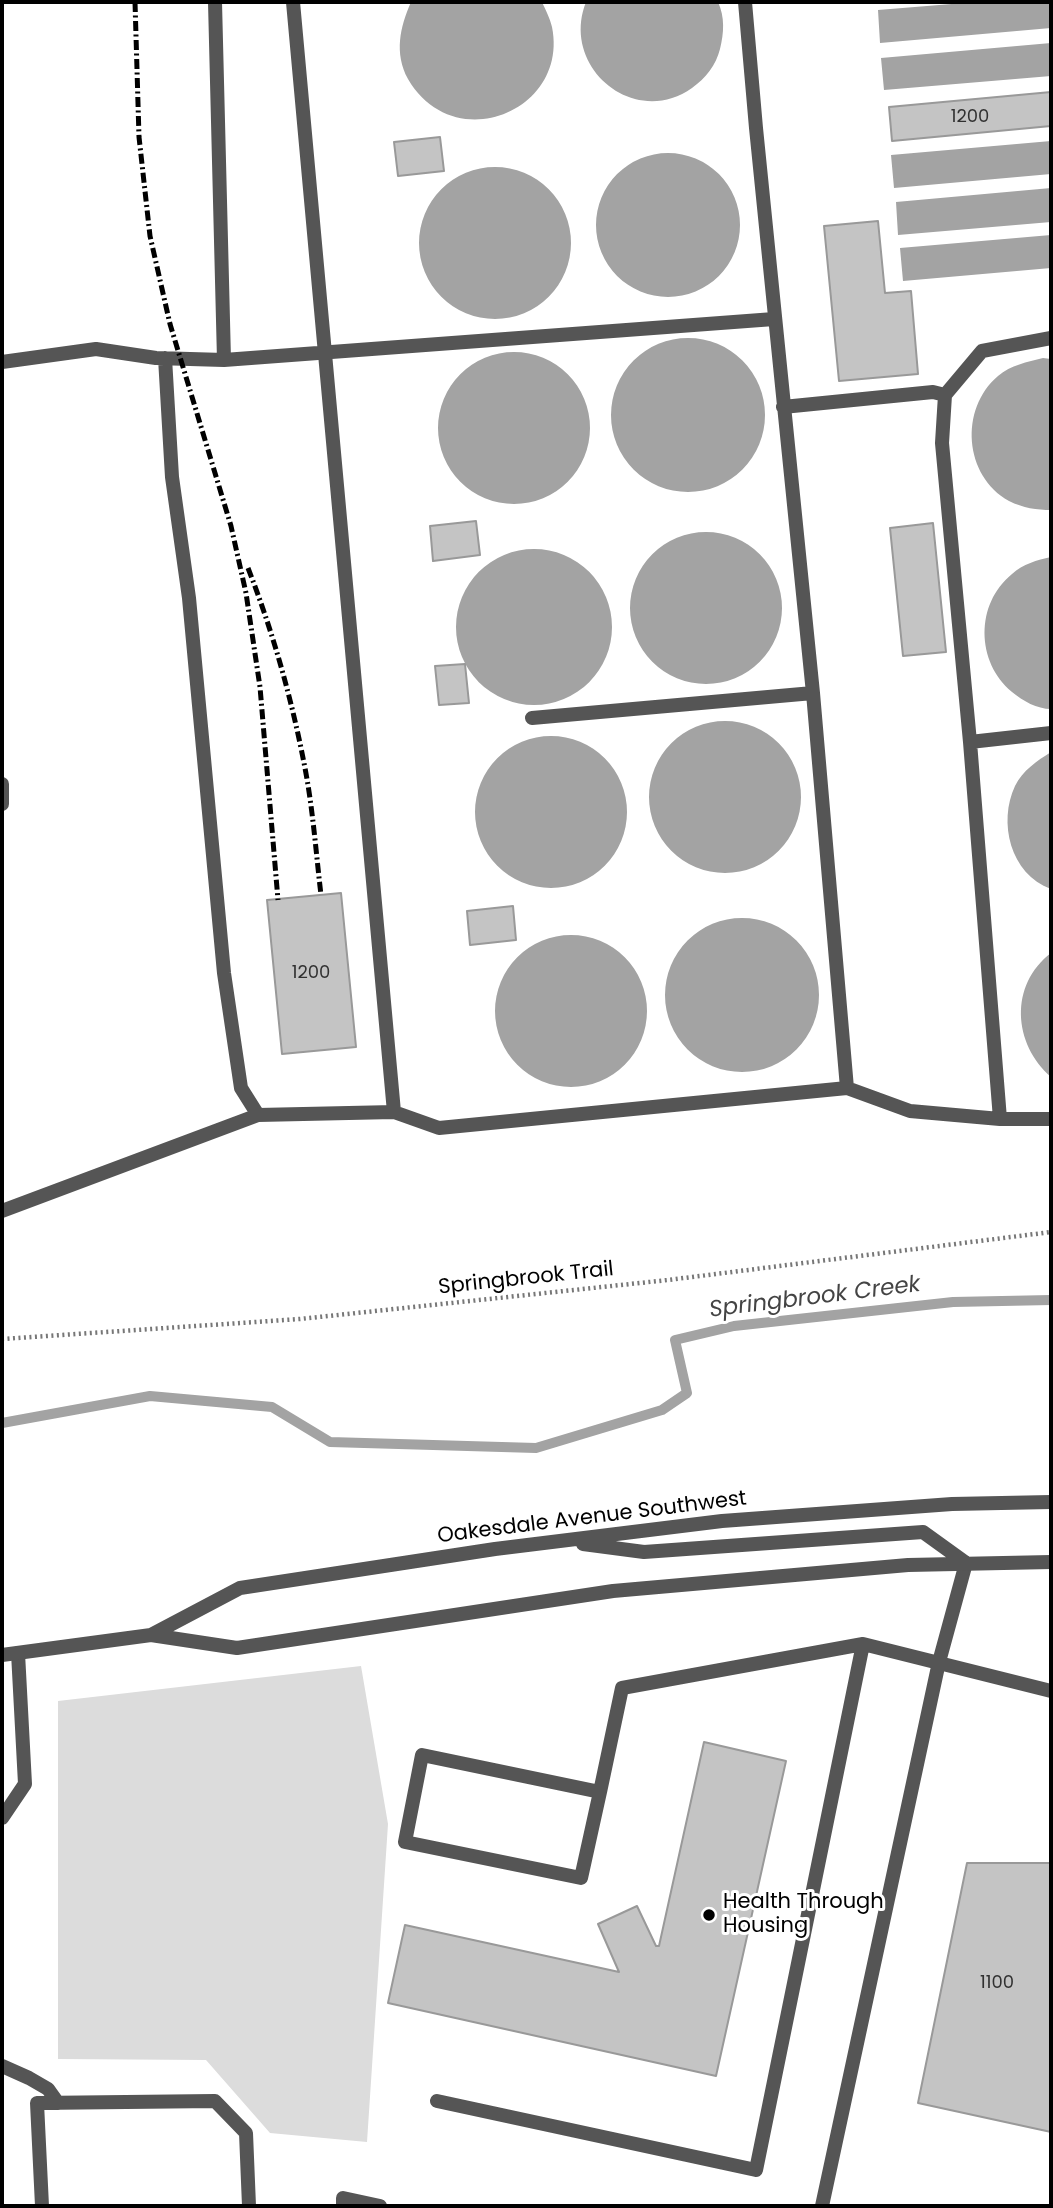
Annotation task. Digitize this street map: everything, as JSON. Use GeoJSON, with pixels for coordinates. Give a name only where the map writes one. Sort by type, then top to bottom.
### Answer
{"type":"FeatureCollection","features":[{"type":"Feature","properties":{"kind":"street"},"geometry":{"type":"LineString","coordinates":[[215,2],[224,359]]}},
{"type":"Feature","properties":{"kind":"street"},"geometry":{"type":"LineString","coordinates":[[293,2],[394,1112]]}},
{"type":"Feature","properties":{"kind":"street"},"geometry":{"type":"LineString","coordinates":[[746,2],[774,319],[813,693],[847,1088]]}},
{"type":"Feature","properties":{"kind":"street"},"geometry":{"type":"LineString","coordinates":[[2,362],[96,349],[165,358],[224,359],[774,319]]}},
{"type":"Feature","properties":{"kind":"street"},"geometry":{"type":"LineString","coordinates":[[1000,1119],[970,742],[942,443],[945,395],[982,351],[1051,338]]}},
{"type":"Feature","properties":{"kind":"street"},"geometry":{"type":"LineString","coordinates":[[165,358],[172,477],[189,598],[224,972],[241,1088],[258,1115]]}},
{"type":"Feature","properties":{"kind":"street"},"geometry":{"type":"LineString","coordinates":[[783,407],[933,391],[945,395]]}},
{"type":"Feature","properties":{"kind":"street"},"geometry":{"type":"LineString","coordinates":[[532,718],[813,693]]}},
{"type":"Feature","properties":{"kind":"street"},"geometry":{"type":"LineString","coordinates":[[970,742],[1051,733]]}},
{"type":"Feature","properties":{"kind":"street"},"geometry":{"type":"LineString","coordinates":[[2,784],[2,804]]}},
{"type":"Feature","properties":{"kind":"street"},"geometry":{"type":"LineString","coordinates":[[2,1211],[258,1115],[394,1112],[439,1128],[847,1088],[910,1111],[1000,1119],[1051,1119]]}},
{"type":"Feature","properties":{"kind":"street","name":"Oakesdale Avenue Southwest"},"geometry":{"type":"LineString","coordinates":[[151,1635],[240,1588],[482,1551],[722,1521],[952,1504],[1051,1502]]}},
{"type":"Feature","properties":{"kind":"street"},"geometry":{"type":"LineString","coordinates":[[562,1541],[644,1552],[923,1532],[966,1563],[939,1662],[822,2206]]}},
{"type":"Feature","properties":{"kind":"street","name":"Oakesdale Avenue Southwest"},"geometry":{"type":"LineString","coordinates":[[2,1655],[151,1635],[237,1648],[613,1591],[908,1565],[1051,1562]]}},
{"type":"Feature","properties":{"kind":"street"},"geometry":{"type":"LineString","coordinates":[[437,2101],[756,2170],[863,1644]]}},
{"type":"Feature","properties":{"kind":"street"},"geometry":{"type":"LineString","coordinates":[[600,1792],[422,1755],[404,1843],[581,1878],[600,1792],[622,1688],[863,1644],[1051,1691]]}},
{"type":"Feature","properties":{"kind":"street"},"geometry":{"type":"LineString","coordinates":[[2,1818],[25,1784],[19,1653]]}},
{"type":"Feature","properties":{"kind":"street"},"geometry":{"type":"LineString","coordinates":[[2,2066],[48,2089],[58,2103]]}},
{"type":"Feature","properties":{"kind":"street"},"geometry":{"type":"LineString","coordinates":[[42,2206],[37,2103],[215,2101],[246,2133],[249,2206]]}},
{"type":"Feature","properties":{"kind":"street"},"geometry":{"type":"LineString","coordinates":[[343,2206],[343,2198],[380,2206]]}},
{"type":"Feature","properties":{"kind":"path","name":"Springbrook Trail"},"geometry":{"type":"LineString","coordinates":[[2,1339],[300,1319],[668,1280],[1051,1233]]}},
{"type":"Feature","properties":{"kind":"shaded area"},"geometry":{"type":"Polygon","coordinates":[[[411,2],[542,2],[552,27],[553,57],[543,82],[526,101],[504,114],[478,119],[452,116],[428,103],[408,79],[401,60],[400,40],[411,2]]]}},
{"type":"Feature","properties":{"kind":"shaded area"},"geometry":{"type":"Polygon","coordinates":[[[586,2],[718,2],[723,31],[716,60],[710,71],[697,84],[670,99],[647,101],[626,96],[608,85],[593,69],[583,49],[581,26],[586,2]]]}},
{"type":"Feature","properties":{"kind":"shaded area"},"geometry":{"type":"Polygon","coordinates":[[[976,2],[1051,2],[1051,28],[880,43],[878,10],[976,2]]]}},
{"type":"Feature","properties":{"kind":"shaded area"},"geometry":{"type":"Polygon","coordinates":[[[1051,43],[1051,76],[884,90],[881,58],[1051,43]]]}},
{"type":"Feature","properties":{"kind":"shaded area"},"geometry":{"type":"Polygon","coordinates":[[[1051,141],[1051,174],[894,188],[891,155],[1051,141]]]}},
{"type":"Feature","properties":{"kind":"shaded area"},"geometry":{"type":"Polygon","coordinates":[[[668,153],[695,159],[719,174],[734,198],[740,225],[734,252],[719,276],[695,291],[668,297],[641,291],[617,276],[602,252],[596,225],[602,198],[617,174],[641,159],[668,153]]]}},
{"type":"Feature","properties":{"kind":"shaded area"},"geometry":{"type":"Polygon","coordinates":[[[495,167],[524,172],[549,189],[566,214],[571,243],[566,272],[549,297],[524,314],[495,319],[466,314],[441,297],[424,272],[419,243],[424,214],[441,189],[466,172],[495,167]]]}},
{"type":"Feature","properties":{"kind":"shaded area"},"geometry":{"type":"Polygon","coordinates":[[[1051,188],[1051,222],[898,235],[896,202],[1051,188]]]}},
{"type":"Feature","properties":{"kind":"shaded area"},"geometry":{"type":"Polygon","coordinates":[[[1051,235],[1051,268],[903,281],[900,248],[1051,235]]]}},
{"type":"Feature","properties":{"kind":"shaded area"},"geometry":{"type":"Polygon","coordinates":[[[688,338],[717,344],[742,361],[759,386],[765,415],[759,444],[742,469],[717,486],[688,492],[659,486],[634,469],[617,444],[611,415],[617,386],[634,361],[659,344],[688,338]]]}},
{"type":"Feature","properties":{"kind":"shaded area"},"geometry":{"type":"Polygon","coordinates":[[[514,352],[543,358],[567,375],[584,399],[590,428],[584,457],[567,481],[543,498],[514,504],[485,498],[461,481],[444,457],[438,428],[444,399],[461,375],[485,358],[514,352]]]}},
{"type":"Feature","properties":{"kind":"shaded area"},"geometry":{"type":"Polygon","coordinates":[[[1043,358],[1051,359],[1051,510],[1020,505],[994,490],[975,459],[972,442],[972,423],[985,390],[1008,369],[1043,358]]]}},
{"type":"Feature","properties":{"kind":"shaded area"},"geometry":{"type":"Polygon","coordinates":[[[706,532],[735,538],[760,554],[776,579],[782,608],[776,637],[760,662],[735,678],[706,684],[677,678],[652,662],[636,637],[630,608],[636,579],[652,554],[677,538],[706,532]]]}},
{"type":"Feature","properties":{"kind":"shaded area"},"geometry":{"type":"Polygon","coordinates":[[[534,549],[564,555],[589,572],[606,597],[612,627],[606,657],[589,682],[564,699],[534,705],[504,699],[479,682],[462,657],[456,627],[462,597],[479,572],[504,555],[534,549]]]}},
{"type":"Feature","properties":{"kind":"shaded area"},"geometry":{"type":"Polygon","coordinates":[[[1051,557],[1051,709],[1025,701],[1000,680],[986,649],[985,633],[991,601],[1000,586],[1021,568],[1051,557]]]}},
{"type":"Feature","properties":{"kind":"shaded area"},"geometry":{"type":"Polygon","coordinates":[[[725,721],[754,727],[779,743],[795,768],[801,797],[795,826],[779,851],[754,867],[725,873],[696,867],[671,851],[655,826],[649,797],[655,768],[671,743],[696,727],[725,721]]]}},
{"type":"Feature","properties":{"kind":"shaded area"},"geometry":{"type":"Polygon","coordinates":[[[551,736],[580,742],[605,758],[621,783],[627,812],[621,841],[605,866],[580,882],[551,888],[522,882],[497,866],[481,841],[475,812],[481,783],[497,758],[522,742],[551,736]]]}},
{"type":"Feature","properties":{"kind":"shaded area"},"geometry":{"type":"Polygon","coordinates":[[[1051,752],[1051,889],[1037,882],[1017,859],[1011,845],[1008,815],[1010,800],[1018,780],[1031,766],[1051,752]]]}},
{"type":"Feature","properties":{"kind":"shaded area"},"geometry":{"type":"Polygon","coordinates":[[[742,918],[772,923],[797,940],[814,965],[819,995],[814,1025],[797,1050],[772,1067],[742,1072],[712,1067],[687,1050],[670,1025],[665,995],[670,965],[687,940],[712,923],[742,918]]]}},
{"type":"Feature","properties":{"kind":"shaded area"},"geometry":{"type":"Polygon","coordinates":[[[571,935],[600,940],[625,957],[642,982],[647,1011],[642,1040],[625,1065],[600,1082],[571,1087],[542,1082],[517,1065],[500,1040],[495,1011],[500,982],[517,957],[542,940],[571,935]]]}},
{"type":"Feature","properties":{"kind":"shaded area"},"geometry":{"type":"Polygon","coordinates":[[[1051,953],[1051,1077],[1038,1064],[1029,1048],[1021,1015],[1028,981],[1037,966],[1051,953]]]}},
{"type":"Feature","properties":{"kind":"shaded area"},"geometry":{"type":"Polygon","coordinates":[[[361,1666],[388,1824],[367,2142],[270,2133],[206,2060],[58,2059],[58,1701],[361,1666]]]}},
{"type":"Feature","properties":{"kind":"building"},"geometry":{"type":"Polygon","coordinates":[[[1051,92],[1051,126],[892,141],[889,107],[1051,92]]]}},
{"type":"Feature","properties":{"kind":"building"},"geometry":{"type":"Polygon","coordinates":[[[440,137],[444,171],[398,176],[394,142],[440,137]]]}},
{"type":"Feature","properties":{"kind":"building"},"geometry":{"type":"Polygon","coordinates":[[[878,221],[885,293],[911,291],[918,374],[839,381],[824,226],[878,221]]]}},
{"type":"Feature","properties":{"kind":"building"},"geometry":{"type":"Polygon","coordinates":[[[476,521],[480,555],[433,561],[430,526],[476,521]]]}},
{"type":"Feature","properties":{"kind":"building"},"geometry":{"type":"Polygon","coordinates":[[[933,523],[946,652],[903,656],[890,528],[933,523]]]}},
{"type":"Feature","properties":{"kind":"building"},"geometry":{"type":"Polygon","coordinates":[[[465,664],[469,703],[439,705],[435,666],[465,664]]]}},
{"type":"Feature","properties":{"kind":"building"},"geometry":{"type":"Polygon","coordinates":[[[341,893],[356,1047],[282,1054],[267,900],[341,893]]]}},
{"type":"Feature","properties":{"kind":"building"},"geometry":{"type":"Polygon","coordinates":[[[513,906],[516,940],[470,945],[467,911],[513,906]]]}},
{"type":"Feature","properties":{"kind":"building","name":"Health Through Housing"},"geometry":{"type":"Polygon","coordinates":[[[704,1742],[786,1761],[716,2076],[388,2003],[405,1925],[619,1972],[598,1924],[637,1906],[656,1946],[659,1946],[704,1742]]]}},
{"type":"Feature","properties":{"kind":"building"},"geometry":{"type":"Polygon","coordinates":[[[967,1863],[1051,1863],[1051,2132],[918,2103],[967,1863]]]}},
{"type":"Feature","properties":{"kind":"waterway","name":"Springbrook Creek"},"geometry":{"type":"LineString","coordinates":[[2,1423],[150,1396],[272,1407],[330,1442],[536,1448],[662,1410],[687,1393],[675,1340],[734,1326],[953,1302],[1051,1300]]}},
{"type":"Feature","properties":{"kind":"railway"},"geometry":{"type":"LineString","coordinates":[[135,2],[139,137],[150,236],[170,324],[231,526],[246,593],[260,687],[278,900]]}},
{"type":"Feature","properties":{"kind":"railway"},"geometry":{"type":"LineString","coordinates":[[248,568],[274,641],[300,743],[310,800],[321,895]]}},
{"type":"Feature","properties":{"kind":"place","name":"Health Through Housing"},"geometry":{"type":"Point","coordinates":[709,1915]}}]}
